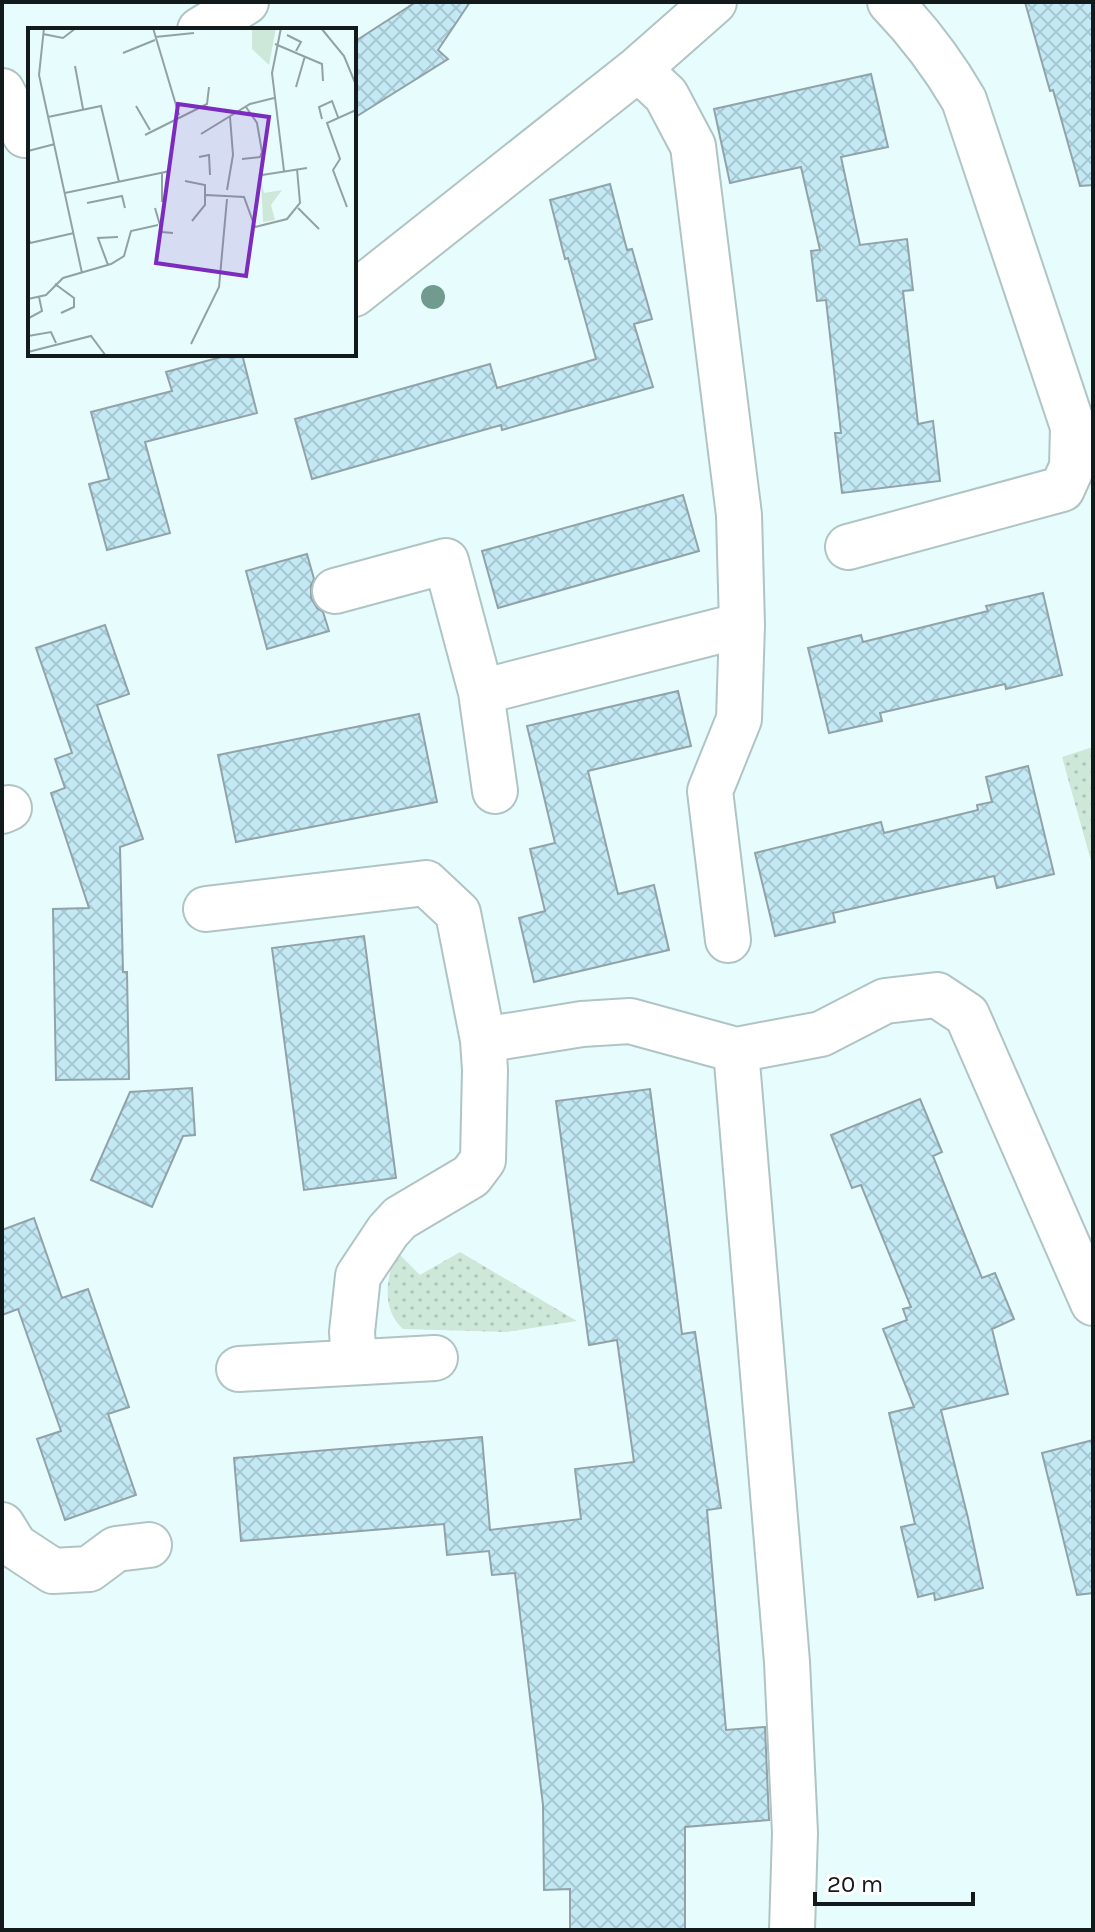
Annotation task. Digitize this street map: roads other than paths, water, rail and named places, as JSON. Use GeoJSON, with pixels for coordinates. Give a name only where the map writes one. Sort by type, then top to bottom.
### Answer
{"type":"FeatureCollection","features":[{"type":"Feature","properties":{"kind":"street"},"geometry":{"type":"LineString","coordinates":[[203,28],[246,2]]}},
{"type":"Feature","properties":{"kind":"street"},"geometry":{"type":"LineString","coordinates":[[356,292],[638,69],[714,2]]}},
{"type":"Feature","properties":{"kind":"street"},"geometry":{"type":"LineString","coordinates":[[848,547],[1062,489],[1072,467],[1073,427],[964,100],[945,68],[890,2]]}},
{"type":"Feature","properties":{"kind":"street"},"geometry":{"type":"LineString","coordinates":[[638,69],[666,95],[693,146],[739,515],[742,625],[739,719],[710,791],[728,940]]}},
{"type":"Feature","properties":{"kind":"street"},"geometry":{"type":"LineString","coordinates":[[2,91],[19,139]]}},
{"type":"Feature","properties":{"kind":"street"},"geometry":{"type":"LineString","coordinates":[[335,591],[446,561],[481,692],[495,791]]}},
{"type":"Feature","properties":{"kind":"street"},"geometry":{"type":"LineString","coordinates":[[481,692],[742,625]]}},
{"type":"Feature","properties":{"kind":"street"},"geometry":{"type":"LineString","coordinates":[[206,909],[426,883],[458,913],[483,1040],[483,1160],[471,1176],[400,1218],[358,1276],[352,1332],[354,1362]]}},
{"type":"Feature","properties":{"kind":"street"},"geometry":{"type":"LineString","coordinates":[[483,1040],[582,1024],[630,1021],[736,1050],[821,1034],[885,1001],[937,995],[967,1015],[1093,1303]]}},
{"type":"Feature","properties":{"kind":"street"},"geometry":{"type":"LineString","coordinates":[[736,1050],[787,1662],[795,1833],[792,1930]]}},
{"type":"Feature","properties":{"kind":"street"},"geometry":{"type":"LineString","coordinates":[[239,1369],[435,1358]]}},
{"type":"Feature","properties":{"kind":"street"},"geometry":{"type":"LineString","coordinates":[[2,1525],[15,1546],[53,1571],[89,1569],[116,1549],[149,1545]]}}]}
